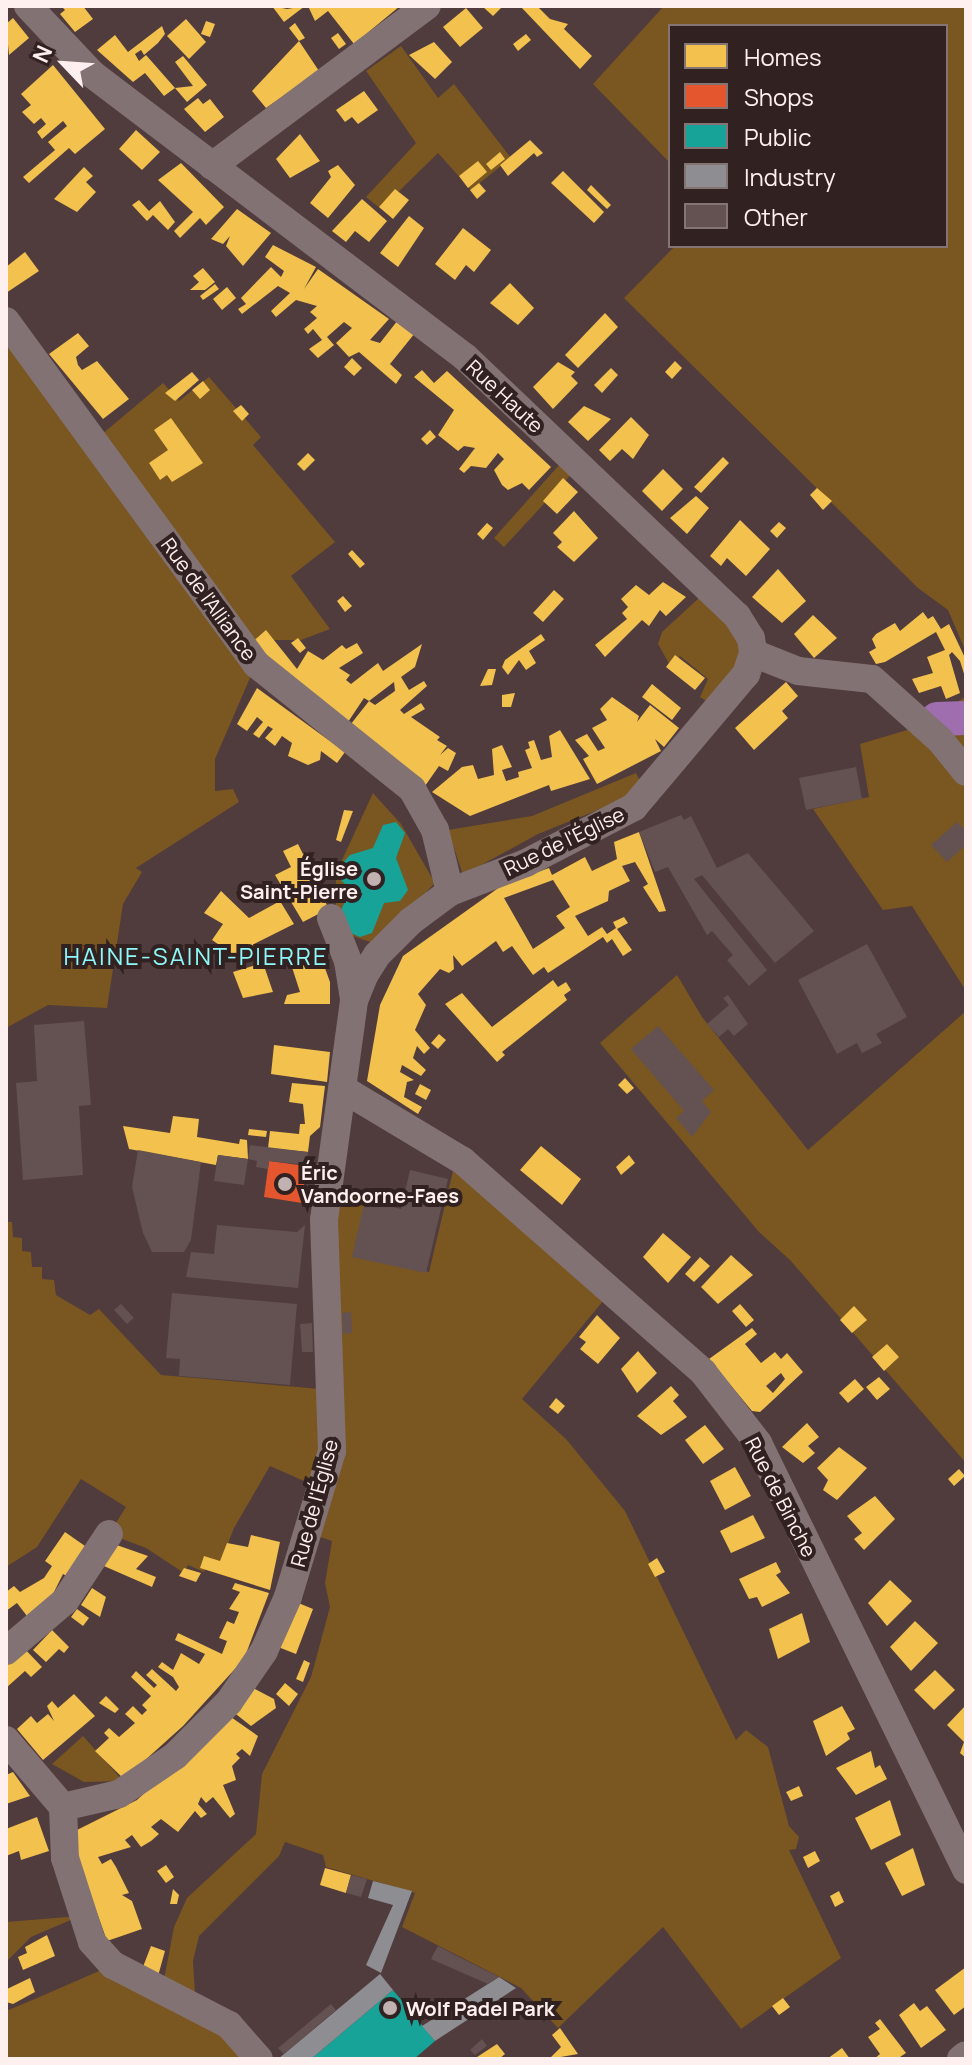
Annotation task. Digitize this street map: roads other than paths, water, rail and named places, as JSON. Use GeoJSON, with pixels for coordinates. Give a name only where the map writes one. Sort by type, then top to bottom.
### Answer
{"type":"FeatureCollection","features":[{"type":"Feature","properties":{"kind":"street","name":"Rue Haute"},"geometry":{"type":"LineString","coordinates":[[28,6],[92,74],[465,357],[737,616],[751,638],[753,653]]}},
{"type":"Feature","properties":{"kind":"street"},"geometry":{"type":"LineString","coordinates":[[212,166],[427,6]]}},
{"type":"Feature","properties":{"kind":"street","name":"Rue de l'Alliance"},"geometry":{"type":"LineString","coordinates":[[6,321],[256,664],[398,775],[420,801],[435,830],[450,892]]}},
{"type":"Feature","properties":{"kind":"street"},"geometry":{"type":"LineString","coordinates":[[753,653],[798,671],[872,679],[940,740],[966,772]]}},
{"type":"Feature","properties":{"kind":"street","name":"Rue de l'Église"},"geometry":{"type":"LineString","coordinates":[[354,1001],[377,955],[450,892],[526,863],[634,807],[738,685],[753,653]]}},
{"type":"Feature","properties":{"kind":"street","name":"Rue de l'Église"},"geometry":{"type":"LineString","coordinates":[[63,1807],[119,1794],[175,1756],[229,1702],[264,1651],[288,1597],[334,1441],[324,1220],[354,1001],[348,961],[331,918]]}},
{"type":"Feature","properties":{"kind":"street","name":"Rue de Binche"},"geometry":{"type":"LineString","coordinates":[[343,1089],[463,1161],[703,1372],[758,1443],[966,1870]]}},
{"type":"Feature","properties":{"kind":"street"},"geometry":{"type":"LineString","coordinates":[[6,1651],[65,1601],[109,1534]]}},
{"type":"Feature","properties":{"kind":"street"},"geometry":{"type":"LineString","coordinates":[[6,1740],[63,1807],[65,1858],[92,1942],[113,1965],[229,2025],[259,2059]]}},
{"type":"Feature","properties":{"kind":"waterway"},"geometry":{"type":"LineString","coordinates":[[937,719],[966,718]]}},
{"type":"Feature","properties":{"kind":"place","name":"Église Saint-Pierre"},"geometry":{"type":"Point","coordinates":[374,879]}},
{"type":"Feature","properties":{"kind":"place","name":"Éric Vandoorne-Faes"},"geometry":{"type":"Point","coordinates":[285,1184]}},
{"type":"Feature","properties":{"kind":"place","name":"Wolf Padel Park"},"geometry":{"type":"Point","coordinates":[390,2008]}},
{"type":"Feature","properties":{"kind":"district","name":"HAINE-SAINT-PIERRE"},"geometry":{"type":"Point","coordinates":[196,956]}}]}
